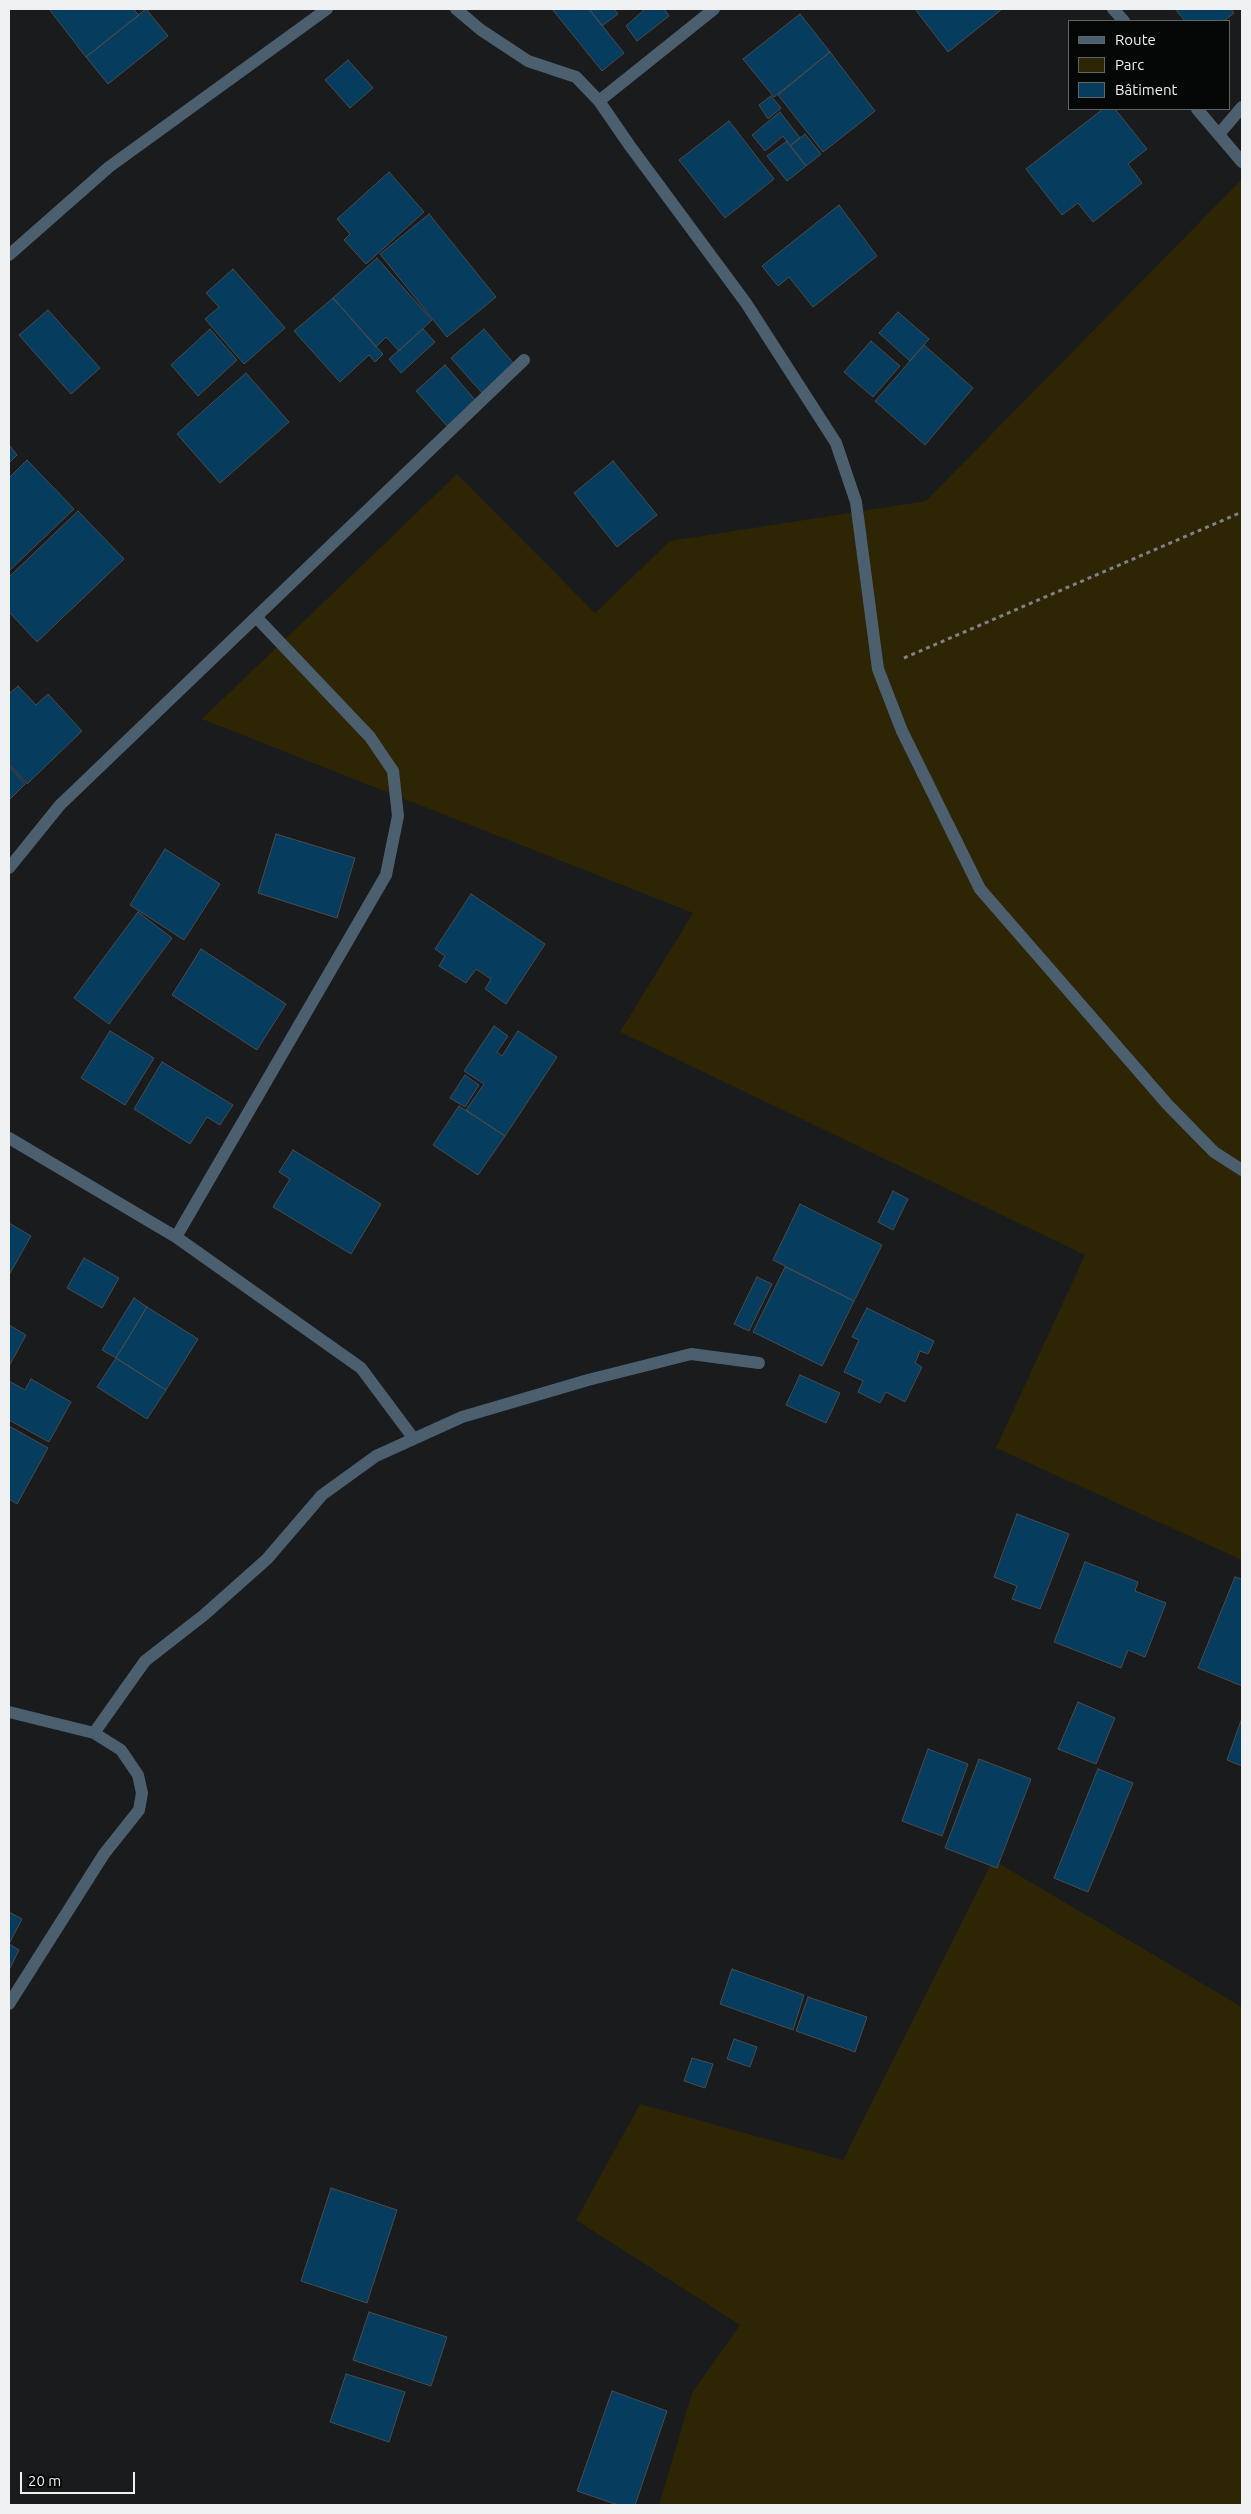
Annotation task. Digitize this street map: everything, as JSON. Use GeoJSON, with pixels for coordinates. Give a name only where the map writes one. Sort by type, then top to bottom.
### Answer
{"type":"FeatureCollection","features":[{"type":"Feature","properties":{"kind":"street"},"geometry":{"type":"LineString","coordinates":[[9,255],[109,167],[327,9]]}},
{"type":"Feature","properties":{"kind":"street"},"geometry":{"type":"LineString","coordinates":[[456,9],[481,30],[528,61],[576,77],[599,101],[746,303],[836,443],[856,502],[878,669],[902,730],[980,889],[1168,1104],[1214,1152],[1242,1170]]}},
{"type":"Feature","properties":{"kind":"street"},"geometry":{"type":"LineString","coordinates":[[599,101],[714,9]]}},
{"type":"Feature","properties":{"kind":"street"},"geometry":{"type":"LineString","coordinates":[[1113,9],[1123,20]]}},
{"type":"Feature","properties":{"kind":"street"},"geometry":{"type":"LineString","coordinates":[[1219,134],[1242,107]]}},
{"type":"Feature","properties":{"kind":"street"},"geometry":{"type":"LineString","coordinates":[[1198,110],[1242,162]]}},
{"type":"Feature","properties":{"kind":"street"},"geometry":{"type":"LineString","coordinates":[[9,868],[60,805],[524,360]]}},
{"type":"Feature","properties":{"kind":"street"},"geometry":{"type":"LineString","coordinates":[[176,1237],[386,875],[398,816],[393,771],[370,737],[256,617]]}},
{"type":"Feature","properties":{"kind":"street"},"geometry":{"type":"LineString","coordinates":[[9,1138],[176,1237],[361,1368],[414,1439]]}},
{"type":"Feature","properties":{"kind":"street"},"geometry":{"type":"LineString","coordinates":[[94,1733],[145,1661],[204,1615],[268,1559],[322,1495],[376,1456],[462,1417],[588,1380],[691,1354],[759,1363]]}},
{"type":"Feature","properties":{"kind":"street"},"geometry":{"type":"LineString","coordinates":[[9,1712],[94,1733],[121,1750],[138,1775],[142,1793],[139,1810],[104,1854],[9,2004]]}},
{"type":"Feature","properties":{"kind":"path"},"geometry":{"type":"LineString","coordinates":[[878,669],[1242,512]]}},
{"type":"Feature","properties":{"kind":"green space"},"geometry":{"type":"Polygon","coordinates":[[[1242,179],[1242,1560],[996,1448],[1085,1255],[620,1032],[693,913],[202,719],[457,474],[595,613],[670,541],[926,501],[1242,179]]]}},
{"type":"Feature","properties":{"kind":"green space"},"geometry":{"type":"Polygon","coordinates":[[[993,1860],[1242,2007],[1242,2505],[659,2505],[692,2393],[740,2325],[576,2220],[640,2104],[843,2160],[993,1860]]]}},
{"type":"Feature","properties":{"kind":"building"},"geometry":{"type":"Polygon","coordinates":[[[49,9],[133,9],[139,15],[86,57],[49,9]]]}},
{"type":"Feature","properties":{"kind":"building"},"geometry":{"type":"Polygon","coordinates":[[[146,9],[168,36],[108,84],[86,57],[146,9]]]}},
{"type":"Feature","properties":{"kind":"building"},"geometry":{"type":"Polygon","coordinates":[[[552,9],[589,9],[624,53],[602,71],[552,9]]]}},
{"type":"Feature","properties":{"kind":"building"},"geometry":{"type":"Polygon","coordinates":[[[589,9],[614,9],[618,14],[602,26],[589,9]]]}},
{"type":"Feature","properties":{"kind":"building"},"geometry":{"type":"Polygon","coordinates":[[[645,9],[664,9],[669,16],[637,41],[626,26],[645,9]]]}},
{"type":"Feature","properties":{"kind":"building"},"geometry":{"type":"Polygon","coordinates":[[[915,9],[1002,9],[948,52],[915,9]]]}},
{"type":"Feature","properties":{"kind":"building"},"geometry":{"type":"Polygon","coordinates":[[[1175,9],[1231,9],[1234,13],[1225,20],[1184,20],[1175,9]]]}},
{"type":"Feature","properties":{"kind":"building"},"geometry":{"type":"Polygon","coordinates":[[[800,14],[830,52],[774,97],[743,59],[800,14]]]}},
{"type":"Feature","properties":{"kind":"building"},"geometry":{"type":"Polygon","coordinates":[[[830,52],[875,111],[823,152],[778,95],[830,52]]]}},
{"type":"Feature","properties":{"kind":"building"},"geometry":{"type":"Polygon","coordinates":[[[348,60],[373,88],[350,108],[325,80],[348,60]]]}},
{"type":"Feature","properties":{"kind":"building"},"geometry":{"type":"Polygon","coordinates":[[[771,96],[781,108],[768,119],[759,105],[771,96]]]}},
{"type":"Feature","properties":{"kind":"building"},"geometry":{"type":"Polygon","coordinates":[[[1102,110],[1116,110],[1147,149],[1128,164],[1142,183],[1093,222],[1078,203],[1062,215],[1026,169],[1102,110]]]}},
{"type":"Feature","properties":{"kind":"building"},"geometry":{"type":"Polygon","coordinates":[[[780,112],[800,138],[790,146],[783,136],[765,151],[752,135],[780,112]]]}},
{"type":"Feature","properties":{"kind":"building"},"geometry":{"type":"Polygon","coordinates":[[[729,121],[774,179],[725,218],[679,160],[729,121]]]}},
{"type":"Feature","properties":{"kind":"building"},"geometry":{"type":"Polygon","coordinates":[[[805,134],[821,154],[806,166],[790,146],[805,134]]]}},
{"type":"Feature","properties":{"kind":"building"},"geometry":{"type":"Polygon","coordinates":[[[787,141],[806,166],[787,181],[767,156],[787,141]]]}},
{"type":"Feature","properties":{"kind":"building"},"geometry":{"type":"Polygon","coordinates":[[[389,172],[424,212],[366,264],[344,240],[350,234],[337,219],[389,172]]]}},
{"type":"Feature","properties":{"kind":"building"},"geometry":{"type":"Polygon","coordinates":[[[839,205],[877,256],[813,307],[789,277],[778,286],[762,266],[839,205]]]}},
{"type":"Feature","properties":{"kind":"building"},"geometry":{"type":"Polygon","coordinates":[[[429,214],[496,297],[447,337],[380,254],[429,214]]]}},
{"type":"Feature","properties":{"kind":"building"},"geometry":{"type":"Polygon","coordinates":[[[377,258],[432,320],[399,351],[386,337],[376,347],[333,298],[377,258]]]}},
{"type":"Feature","properties":{"kind":"building"},"geometry":{"type":"Polygon","coordinates":[[[233,269],[285,328],[244,364],[205,319],[219,307],[206,293],[233,269]]]}},
{"type":"Feature","properties":{"kind":"building"},"geometry":{"type":"Polygon","coordinates":[[[333,298],[383,354],[375,362],[369,355],[340,382],[294,331],[333,298]]]}},
{"type":"Feature","properties":{"kind":"building"},"geometry":{"type":"Polygon","coordinates":[[[48,310],[100,368],[71,394],[19,335],[48,310]]]}},
{"type":"Feature","properties":{"kind":"building"},"geometry":{"type":"Polygon","coordinates":[[[898,312],[929,339],[910,361],[879,333],[898,312]]]}},
{"type":"Feature","properties":{"kind":"building"},"geometry":{"type":"Polygon","coordinates":[[[210,329],[237,360],[198,396],[171,365],[210,329]]]}},
{"type":"Feature","properties":{"kind":"building"},"geometry":{"type":"Polygon","coordinates":[[[423,329],[435,342],[401,373],[389,359],[423,329]]]}},
{"type":"Feature","properties":{"kind":"building"},"geometry":{"type":"Polygon","coordinates":[[[484,329],[515,365],[483,394],[451,358],[484,329]]]}},
{"type":"Feature","properties":{"kind":"building"},"geometry":{"type":"Polygon","coordinates":[[[871,341],[900,366],[873,397],[844,372],[871,341]]]}},
{"type":"Feature","properties":{"kind":"building"},"geometry":{"type":"Polygon","coordinates":[[[924,345],[973,388],[925,445],[875,401],[924,345]]]}},
{"type":"Feature","properties":{"kind":"building"},"geometry":{"type":"Polygon","coordinates":[[[445,365],[476,401],[448,427],[416,391],[445,365]]]}},
{"type":"Feature","properties":{"kind":"building"},"geometry":{"type":"Polygon","coordinates":[[[246,373],[289,422],[220,483],[177,434],[246,373]]]}},
{"type":"Feature","properties":{"kind":"building"},"geometry":{"type":"Polygon","coordinates":[[[9,445],[17,455],[9,463],[9,445]]]}},
{"type":"Feature","properties":{"kind":"building"},"geometry":{"type":"Polygon","coordinates":[[[27,460],[74,509],[9,571],[9,478],[27,460]]]}},
{"type":"Feature","properties":{"kind":"building"},"geometry":{"type":"Polygon","coordinates":[[[613,461],[657,515],[617,547],[574,493],[613,461]]]}},
{"type":"Feature","properties":{"kind":"building"},"geometry":{"type":"Polygon","coordinates":[[[78,511],[124,559],[37,642],[9,612],[9,577],[78,511]]]}},
{"type":"Feature","properties":{"kind":"building"},"geometry":{"type":"Polygon","coordinates":[[[18,686],[36,705],[48,694],[82,731],[27,784],[9,764],[9,694],[18,686]]]}},
{"type":"Feature","properties":{"kind":"building"},"geometry":{"type":"Polygon","coordinates":[[[9,766],[25,784],[9,800],[9,766]]]}},
{"type":"Feature","properties":{"kind":"building"},"geometry":{"type":"Polygon","coordinates":[[[276,834],[355,858],[337,918],[258,893],[276,834]]]}},
{"type":"Feature","properties":{"kind":"building"},"geometry":{"type":"Polygon","coordinates":[[[165,849],[220,884],[184,940],[130,905],[165,849]]]}},
{"type":"Feature","properties":{"kind":"building"},"geometry":{"type":"Polygon","coordinates":[[[471,894],[545,944],[506,1004],[485,989],[491,979],[476,969],[466,983],[439,966],[445,956],[435,949],[471,894]]]}},
{"type":"Feature","properties":{"kind":"building"},"geometry":{"type":"Polygon","coordinates":[[[138,912],[172,938],[109,1024],[74,998],[138,912]]]}},
{"type":"Feature","properties":{"kind":"building"},"geometry":{"type":"Polygon","coordinates":[[[201,949],[286,1004],[257,1050],[172,995],[201,949]]]}},
{"type":"Feature","properties":{"kind":"building"},"geometry":{"type":"Polygon","coordinates":[[[494,1026],[508,1036],[497,1052],[502,1056],[518,1031],[557,1057],[505,1136],[466,1110],[484,1084],[464,1071],[494,1026]]]}},
{"type":"Feature","properties":{"kind":"building"},"geometry":{"type":"Polygon","coordinates":[[[110,1031],[154,1058],[125,1105],[81,1078],[110,1031]]]}},
{"type":"Feature","properties":{"kind":"building"},"geometry":{"type":"Polygon","coordinates":[[[162,1062],[233,1105],[220,1125],[207,1117],[190,1144],[134,1109],[162,1062]]]}},
{"type":"Feature","properties":{"kind":"building"},"geometry":{"type":"Polygon","coordinates":[[[465,1075],[479,1085],[465,1107],[450,1098],[465,1075]]]}},
{"type":"Feature","properties":{"kind":"building"},"geometry":{"type":"Polygon","coordinates":[[[459,1106],[505,1136],[478,1175],[433,1145],[459,1106]]]}},
{"type":"Feature","properties":{"kind":"building"},"geometry":{"type":"Polygon","coordinates":[[[293,1150],[381,1204],[351,1254],[273,1207],[290,1179],[279,1172],[293,1150]]]}},
{"type":"Feature","properties":{"kind":"building"},"geometry":{"type":"Polygon","coordinates":[[[893,1191],[908,1199],[893,1230],[878,1222],[893,1191]]]}},
{"type":"Feature","properties":{"kind":"building"},"geometry":{"type":"Polygon","coordinates":[[[800,1204],[882,1245],[854,1301],[773,1260],[800,1204]]]}},
{"type":"Feature","properties":{"kind":"building"},"geometry":{"type":"Polygon","coordinates":[[[9,1223],[31,1236],[9,1275],[9,1223]]]}},
{"type":"Feature","properties":{"kind":"building"},"geometry":{"type":"Polygon","coordinates":[[[84,1258],[119,1278],[102,1308],[67,1288],[84,1258]]]}},
{"type":"Feature","properties":{"kind":"building"},"geometry":{"type":"Polygon","coordinates":[[[785,1267],[854,1301],[822,1366],[753,1332],[785,1267]]]}},
{"type":"Feature","properties":{"kind":"building"},"geometry":{"type":"Polygon","coordinates":[[[757,1277],[772,1284],[749,1331],[734,1324],[757,1277]]]}},
{"type":"Feature","properties":{"kind":"building"},"geometry":{"type":"Polygon","coordinates":[[[134,1298],[147,1307],[116,1358],[102,1350],[134,1298]]]}},
{"type":"Feature","properties":{"kind":"building"},"geometry":{"type":"Polygon","coordinates":[[[147,1307],[198,1339],[166,1390],[116,1358],[147,1307]]]}},
{"type":"Feature","properties":{"kind":"building"},"geometry":{"type":"Polygon","coordinates":[[[867,1308],[934,1341],[928,1354],[920,1351],[915,1363],[922,1367],[905,1402],[886,1392],[880,1403],[858,1392],[863,1381],[844,1372],[859,1340],[852,1337],[867,1308]]]}},
{"type":"Feature","properties":{"kind":"building"},"geometry":{"type":"Polygon","coordinates":[[[9,1325],[26,1335],[9,1366],[9,1325]]]}},
{"type":"Feature","properties":{"kind":"building"},"geometry":{"type":"Polygon","coordinates":[[[116,1358],[166,1390],[147,1419],[97,1387],[116,1358]]]}},
{"type":"Feature","properties":{"kind":"building"},"geometry":{"type":"Polygon","coordinates":[[[800,1375],[840,1393],[826,1423],[786,1405],[800,1375]]]}},
{"type":"Feature","properties":{"kind":"building"},"geometry":{"type":"Polygon","coordinates":[[[31,1379],[71,1402],[49,1442],[9,1420],[9,1381],[25,1390],[31,1379]]]}},
{"type":"Feature","properties":{"kind":"building"},"geometry":{"type":"Polygon","coordinates":[[[9,1426],[48,1448],[17,1504],[9,1499],[9,1426]]]}},
{"type":"Feature","properties":{"kind":"building"},"geometry":{"type":"Polygon","coordinates":[[[1017,1514],[1069,1534],[1040,1609],[1012,1599],[1017,1586],[994,1577],[1017,1514]]]}},
{"type":"Feature","properties":{"kind":"building"},"geometry":{"type":"Polygon","coordinates":[[[1085,1562],[1138,1582],[1135,1591],[1166,1603],[1145,1657],[1128,1650],[1121,1668],[1054,1642],[1085,1562]]]}},
{"type":"Feature","properties":{"kind":"building"},"geometry":{"type":"Polygon","coordinates":[[[1235,1577],[1242,1579],[1242,1686],[1198,1668],[1235,1577]]]}},
{"type":"Feature","properties":{"kind":"building"},"geometry":{"type":"Polygon","coordinates":[[[1078,1702],[1115,1718],[1096,1764],[1058,1749],[1078,1702]]]}},
{"type":"Feature","properties":{"kind":"building"},"geometry":{"type":"Polygon","coordinates":[[[1242,1718],[1242,1766],[1227,1760],[1242,1718]]]}},
{"type":"Feature","properties":{"kind":"building"},"geometry":{"type":"Polygon","coordinates":[[[928,1749],[968,1764],[942,1836],[902,1821],[928,1749]]]}},
{"type":"Feature","properties":{"kind":"building"},"geometry":{"type":"Polygon","coordinates":[[[979,1759],[1031,1779],[997,1868],[945,1848],[979,1759]]]}},
{"type":"Feature","properties":{"kind":"building"},"geometry":{"type":"Polygon","coordinates":[[[1098,1769],[1133,1783],[1088,1892],[1054,1878],[1098,1769]]]}},
{"type":"Feature","properties":{"kind":"building"},"geometry":{"type":"Polygon","coordinates":[[[9,1912],[22,1919],[9,1944],[9,1912]]]}},
{"type":"Feature","properties":{"kind":"building"},"geometry":{"type":"Polygon","coordinates":[[[9,1944],[19,1950],[9,1970],[9,1944]]]}},
{"type":"Feature","properties":{"kind":"building"},"geometry":{"type":"Polygon","coordinates":[[[732,1969],[804,1995],[793,2030],[720,2004],[732,1969]]]}},
{"type":"Feature","properties":{"kind":"building"},"geometry":{"type":"Polygon","coordinates":[[[808,1997],[867,2017],[855,2052],[796,2031],[808,1997]]]}},
{"type":"Feature","properties":{"kind":"building"},"geometry":{"type":"Polygon","coordinates":[[[734,2039],[757,2047],[750,2067],[727,2059],[734,2039]]]}},
{"type":"Feature","properties":{"kind":"building"},"geometry":{"type":"Polygon","coordinates":[[[692,2058],[713,2064],[705,2088],[684,2081],[692,2058]]]}},
{"type":"Feature","properties":{"kind":"building"},"geometry":{"type":"Polygon","coordinates":[[[331,2188],[397,2210],[367,2303],[301,2281],[331,2188]]]}},
{"type":"Feature","properties":{"kind":"building"},"geometry":{"type":"Polygon","coordinates":[[[369,2312],[447,2337],[431,2386],[353,2360],[369,2312]]]}},
{"type":"Feature","properties":{"kind":"building"},"geometry":{"type":"Polygon","coordinates":[[[346,2374],[405,2392],[389,2442],[330,2422],[346,2374]]]}},
{"type":"Feature","properties":{"kind":"building"},"geometry":{"type":"Polygon","coordinates":[[[612,2391],[667,2411],[635,2505],[618,2505],[577,2491],[612,2391]]]}}]}
